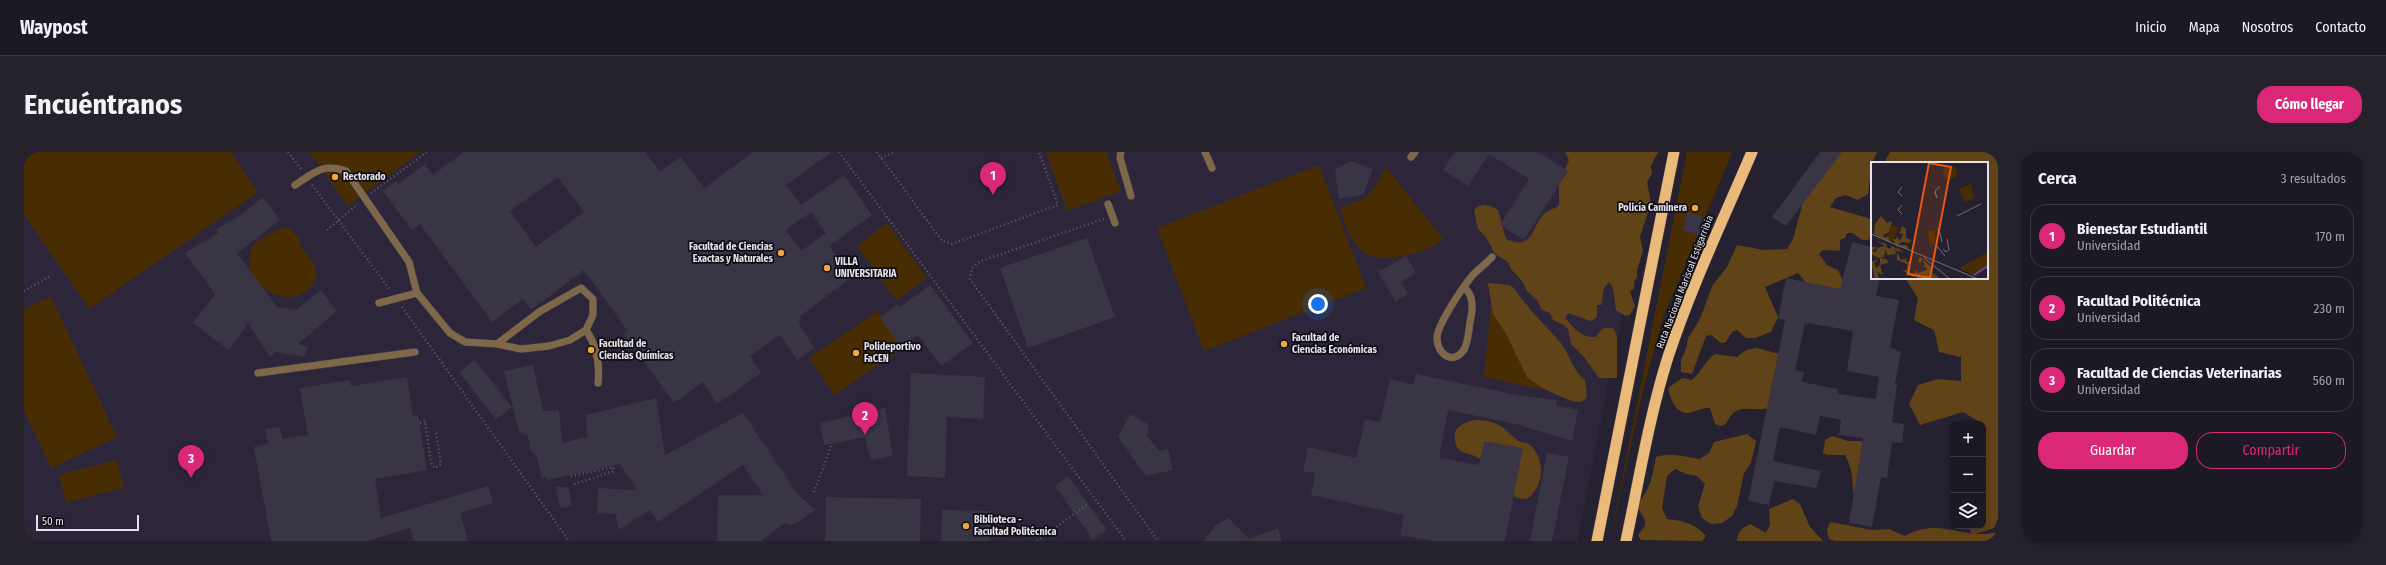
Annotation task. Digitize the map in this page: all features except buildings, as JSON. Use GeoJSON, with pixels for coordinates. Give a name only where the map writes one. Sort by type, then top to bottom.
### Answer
{"type":"FeatureCollection","features":[{"type":"Feature","properties":{"kind":"highway"},"geometry":{"type":"LineString","coordinates":[[1597,541],[1674,152]]}},
{"type":"Feature","properties":{"kind":"highway","name":"Ruta Nacional Mariscal Estigarribia"},"geometry":{"type":"LineString","coordinates":[[1626,541],[1654,407],[1668,358],[1703,263],[1752,152]]}},
{"type":"Feature","properties":{"kind":"lane"},"geometry":{"type":"LineString","coordinates":[[1121,152],[1120,158],[1131,196]]}},
{"type":"Feature","properties":{"kind":"lane"},"geometry":{"type":"LineString","coordinates":[[1205,152],[1212,168]]}},
{"type":"Feature","properties":{"kind":"lane"},"geometry":{"type":"LineString","coordinates":[[295,185],[318,170],[333,167],[346,171],[409,262],[417,293],[455,336],[465,342],[497,344],[521,349],[550,346],[570,340],[586,330],[593,315],[593,299],[581,288],[539,312],[497,344]]}},
{"type":"Feature","properties":{"kind":"lane"},"geometry":{"type":"LineString","coordinates":[[1108,204],[1113,220]]}},
{"type":"Feature","properties":{"kind":"lane"},"geometry":{"type":"LineString","coordinates":[[1465,288],[1469,291],[1472,303],[1464,350],[1458,356],[1450,358],[1443,355],[1437,339],[1441,324],[1472,276],[1492,258]]}},
{"type":"Feature","properties":{"kind":"lane"},"geometry":{"type":"LineString","coordinates":[[379,303],[417,293]]}},
{"type":"Feature","properties":{"kind":"lane"},"geometry":{"type":"LineString","coordinates":[[586,330],[594,342],[599,369],[598,383]]}},
{"type":"Feature","properties":{"kind":"lane"},"geometry":{"type":"LineString","coordinates":[[258,373],[415,352]]}},
{"type":"Feature","properties":{"kind":"path"},"geometry":{"type":"LineString","coordinates":[[288,152],[397,299],[569,541]]}},
{"type":"Feature","properties":{"kind":"path"},"geometry":{"type":"LineString","coordinates":[[327,230],[366,198],[427,152]]}},
{"type":"Feature","properties":{"kind":"path"},"geometry":{"type":"LineString","coordinates":[[838,152],[1126,541]]}},
{"type":"Feature","properties":{"kind":"path"},"geometry":{"type":"LineString","coordinates":[[876,152],[942,241],[952,244],[1058,205],[1038,152]]}},
{"type":"Feature","properties":{"kind":"path"},"geometry":{"type":"LineString","coordinates":[[881,158],[895,152]]}},
{"type":"Feature","properties":{"kind":"path"},"geometry":{"type":"LineString","coordinates":[[1113,220],[980,261],[972,268],[970,279],[1158,541]]}},
{"type":"Feature","properties":{"kind":"path"},"geometry":{"type":"LineString","coordinates":[[24,290],[52,275]]}},
{"type":"Feature","properties":{"kind":"path"},"geometry":{"type":"LineString","coordinates":[[420,423],[425,421],[431,463],[435,468],[441,464],[436,432]]}},
{"type":"Feature","properties":{"kind":"path"},"geometry":{"type":"LineString","coordinates":[[814,492],[832,444]]}},
{"type":"Feature","properties":{"kind":"path"},"geometry":{"type":"LineString","coordinates":[[571,476],[613,467],[614,471],[572,485]]}},
{"type":"Feature","properties":{"kind":"path"},"geometry":{"type":"LineString","coordinates":[[1037,541],[1088,504]]}},
{"type":"Feature","properties":{"kind":"shaded area","name":"VILLA UNIVERSITARIA"},"geometry":{"type":"Polygon","coordinates":[[[24,152],[1654,152],[1577,541],[24,541],[24,152]]]}},
{"type":"Feature","properties":{"kind":"shaded area"},"geometry":{"type":"Polygon","coordinates":[[[24,152],[231,152],[258,192],[89,309],[24,214],[24,152]]]}},
{"type":"Feature","properties":{"kind":"shaded area"},"geometry":{"type":"Polygon","coordinates":[[[309,152],[420,152],[348,206],[309,152]]]}},
{"type":"Feature","properties":{"kind":"shaded area"},"geometry":{"type":"Polygon","coordinates":[[[1046,152],[1106,152],[1121,191],[1067,211],[1046,152]]]}},
{"type":"Feature","properties":{"kind":"shaded area"},"geometry":{"type":"Polygon","coordinates":[[[1565,152],[1658,152],[1651,166],[1652,173],[1647,182],[1651,203],[1640,237],[1643,251],[1637,270],[1637,277],[1634,282],[1634,288],[1630,292],[1635,306],[1630,315],[1625,316],[1616,310],[1613,288],[1609,282],[1604,288],[1601,305],[1597,305],[1597,317],[1591,321],[1568,313],[1565,318],[1578,332],[1590,337],[1596,337],[1604,328],[1608,327],[1614,329],[1617,336],[1617,378],[1599,378],[1584,357],[1571,344],[1568,329],[1564,325],[1553,320],[1550,313],[1542,310],[1537,300],[1527,291],[1522,281],[1511,269],[1508,262],[1495,254],[1486,237],[1478,229],[1474,210],[1477,207],[1486,205],[1498,210],[1506,239],[1515,242],[1522,242],[1527,239],[1545,213],[1559,205],[1559,184],[1569,160],[1565,152]]]}},
{"type":"Feature","properties":{"kind":"shaded area"},"geometry":{"type":"Polygon","coordinates":[[[1687,152],[1732,152],[1663,318],[1642,394],[1610,541],[1687,152]]]}},
{"type":"Feature","properties":{"kind":"shaded area"},"geometry":{"type":"Polygon","coordinates":[[[1830,152],[1877,152],[1872,162],[1871,162],[1868,194],[1858,200],[1846,195],[1836,198],[1830,207],[1871,219],[1871,237],[1868,240],[1862,240],[1853,233],[1847,233],[1845,238],[1840,240],[1840,251],[1823,250],[1819,254],[1827,265],[1838,270],[1847,290],[1816,295],[1798,273],[1765,287],[1778,317],[1771,332],[1755,338],[1746,338],[1737,330],[1732,332],[1726,342],[1721,343],[1711,335],[1706,336],[1692,374],[1681,372],[1681,360],[1686,349],[1688,338],[1700,319],[1712,286],[1727,267],[1737,245],[1764,250],[1787,249],[1793,239],[1805,194],[1830,152]]]}},
{"type":"Feature","properties":{"kind":"shaded area"},"geometry":{"type":"Polygon","coordinates":[[[1890,152],[1998,152],[1998,518],[1994,528],[1972,535],[1969,529],[1986,529],[1986,421],[1978,421],[1963,412],[1920,425],[1909,404],[1918,385],[1938,379],[1961,381],[1961,357],[1939,352],[1934,330],[1914,320],[1918,298],[1906,279],[1988,279],[1988,162],[1885,162],[1890,152]]]}},
{"type":"Feature","properties":{"kind":"shaded area"},"geometry":{"type":"Polygon","coordinates":[[[1319,165],[1366,288],[1204,351],[1157,228],[1319,165]]]}},
{"type":"Feature","properties":{"kind":"shaded area"},"geometry":{"type":"Polygon","coordinates":[[[1386,167],[1443,239],[1437,244],[1406,255],[1383,258],[1365,253],[1355,244],[1346,227],[1340,208],[1365,198],[1373,190],[1386,167]]]}},
{"type":"Feature","properties":{"kind":"shaded area"},"geometry":{"type":"Polygon","coordinates":[[[887,223],[927,278],[896,300],[857,246],[887,223]]]}},
{"type":"Feature","properties":{"kind":"shaded area"},"geometry":{"type":"Polygon","coordinates":[[[287,227],[299,238],[302,249],[313,262],[317,274],[309,288],[298,296],[284,297],[271,293],[260,284],[252,273],[249,259],[254,244],[270,233],[287,227]]]}},
{"type":"Feature","properties":{"kind":"shaded area"},"geometry":{"type":"Polygon","coordinates":[[[1488,283],[1509,285],[1514,288],[1530,309],[1560,342],[1577,372],[1585,380],[1587,397],[1580,402],[1574,401],[1544,388],[1527,377],[1506,334],[1493,314],[1488,283]]]}},
{"type":"Feature","properties":{"kind":"shaded area"},"geometry":{"type":"Polygon","coordinates":[[[1493,285],[1579,397],[1484,377],[1493,285]]]}},
{"type":"Feature","properties":{"kind":"shaded area"},"geometry":{"type":"Polygon","coordinates":[[[51,297],[117,437],[51,468],[24,410],[24,309],[51,297]]]}},
{"type":"Feature","properties":{"kind":"shaded area","name":"Polideportivo FaCEN"},"geometry":{"type":"Polygon","coordinates":[[[878,311],[903,348],[834,395],[809,358],[878,311]]]}},
{"type":"Feature","properties":{"kind":"shaded area"},"geometry":{"type":"Polygon","coordinates":[[[1757,348],[1779,354],[1769,408],[1739,410],[1730,417],[1726,424],[1721,426],[1715,424],[1710,408],[1683,413],[1676,408],[1668,388],[1682,378],[1692,380],[1715,354],[1737,357],[1746,350],[1757,348]]]}},
{"type":"Feature","properties":{"kind":"shaded area"},"geometry":{"type":"Polygon","coordinates":[[[1477,420],[1499,425],[1521,442],[1530,445],[1535,451],[1541,465],[1540,480],[1533,494],[1527,499],[1520,498],[1505,491],[1492,479],[1480,459],[1458,449],[1455,441],[1455,432],[1457,428],[1468,422],[1477,420]]]}},
{"type":"Feature","properties":{"kind":"shaded area"},"geometry":{"type":"Polygon","coordinates":[[[1747,434],[1756,441],[1751,463],[1744,473],[1737,506],[1732,516],[1722,523],[1711,524],[1702,518],[1698,506],[1705,484],[1697,476],[1686,474],[1675,469],[1667,476],[1662,508],[1667,519],[1688,523],[1698,528],[1706,536],[1702,541],[1641,540],[1638,535],[1645,526],[1645,520],[1636,505],[1648,488],[1656,457],[1672,455],[1700,459],[1709,453],[1714,442],[1747,434]]]}},
{"type":"Feature","properties":{"kind":"shaded area"},"geometry":{"type":"Polygon","coordinates":[[[1832,436],[1848,441],[1861,441],[1871,449],[1855,502],[1852,473],[1845,455],[1828,455],[1823,453],[1825,440],[1832,436]]]}},
{"type":"Feature","properties":{"kind":"shaded area"},"geometry":{"type":"Polygon","coordinates":[[[117,460],[124,487],[66,503],[59,475],[117,460]]]}},
{"type":"Feature","properties":{"kind":"shaded area"},"geometry":{"type":"Polygon","coordinates":[[[1793,499],[1800,504],[1810,527],[1823,541],[1737,541],[1740,531],[1750,524],[1766,533],[1770,525],[1769,509],[1793,499]]]}},
{"type":"Feature","properties":{"kind":"shaded area"},"geometry":{"type":"Polygon","coordinates":[[[1830,522],[1872,530],[1889,529],[1905,536],[1917,530],[1929,528],[1940,528],[1974,534],[1998,532],[1998,541],[1835,541],[1829,539],[1827,530],[1830,522]]]}},
{"type":"Feature","properties":{"kind":"place","name":"Rectorado"},"geometry":{"type":"Point","coordinates":[335,177]}},
{"type":"Feature","properties":{"kind":"place","name":"Bienestar Estudiantil"},"geometry":{"type":"Point","coordinates":[993,195]}},
{"type":"Feature","properties":{"kind":"place","name":"Policía Caminera"},"geometry":{"type":"Point","coordinates":[1695,208]}},
{"type":"Feature","properties":{"kind":"place","name":"Facultad de Ciencias Exactas y Naturales"},"geometry":{"type":"Point","coordinates":[781,253]}},
{"type":"Feature","properties":{"kind":"place","name":"VILLA UNIVERSITARIA"},"geometry":{"type":"Point","coordinates":[827,268]}},
{"type":"Feature","properties":{"kind":"place","name":"Facultad de Ciencias Económicas"},"geometry":{"type":"Point","coordinates":[1284,344]}},
{"type":"Feature","properties":{"kind":"place","name":"Facultad de Ciencias Químicas"},"geometry":{"type":"Point","coordinates":[591,350]}},
{"type":"Feature","properties":{"kind":"place","name":"Polideportivo FaCEN"},"geometry":{"type":"Point","coordinates":[856,353]}},
{"type":"Feature","properties":{"kind":"place","name":"Facultad Politécnica"},"geometry":{"type":"Point","coordinates":[865,435]}},
{"type":"Feature","properties":{"kind":"place","name":"Facultad de Ciencias Veterinarias"},"geometry":{"type":"Point","coordinates":[191,478]}},
{"type":"Feature","properties":{"kind":"place","name":"Biblioteca - Facultad Politécnica"},"geometry":{"type":"Point","coordinates":[966,526]}}]}
